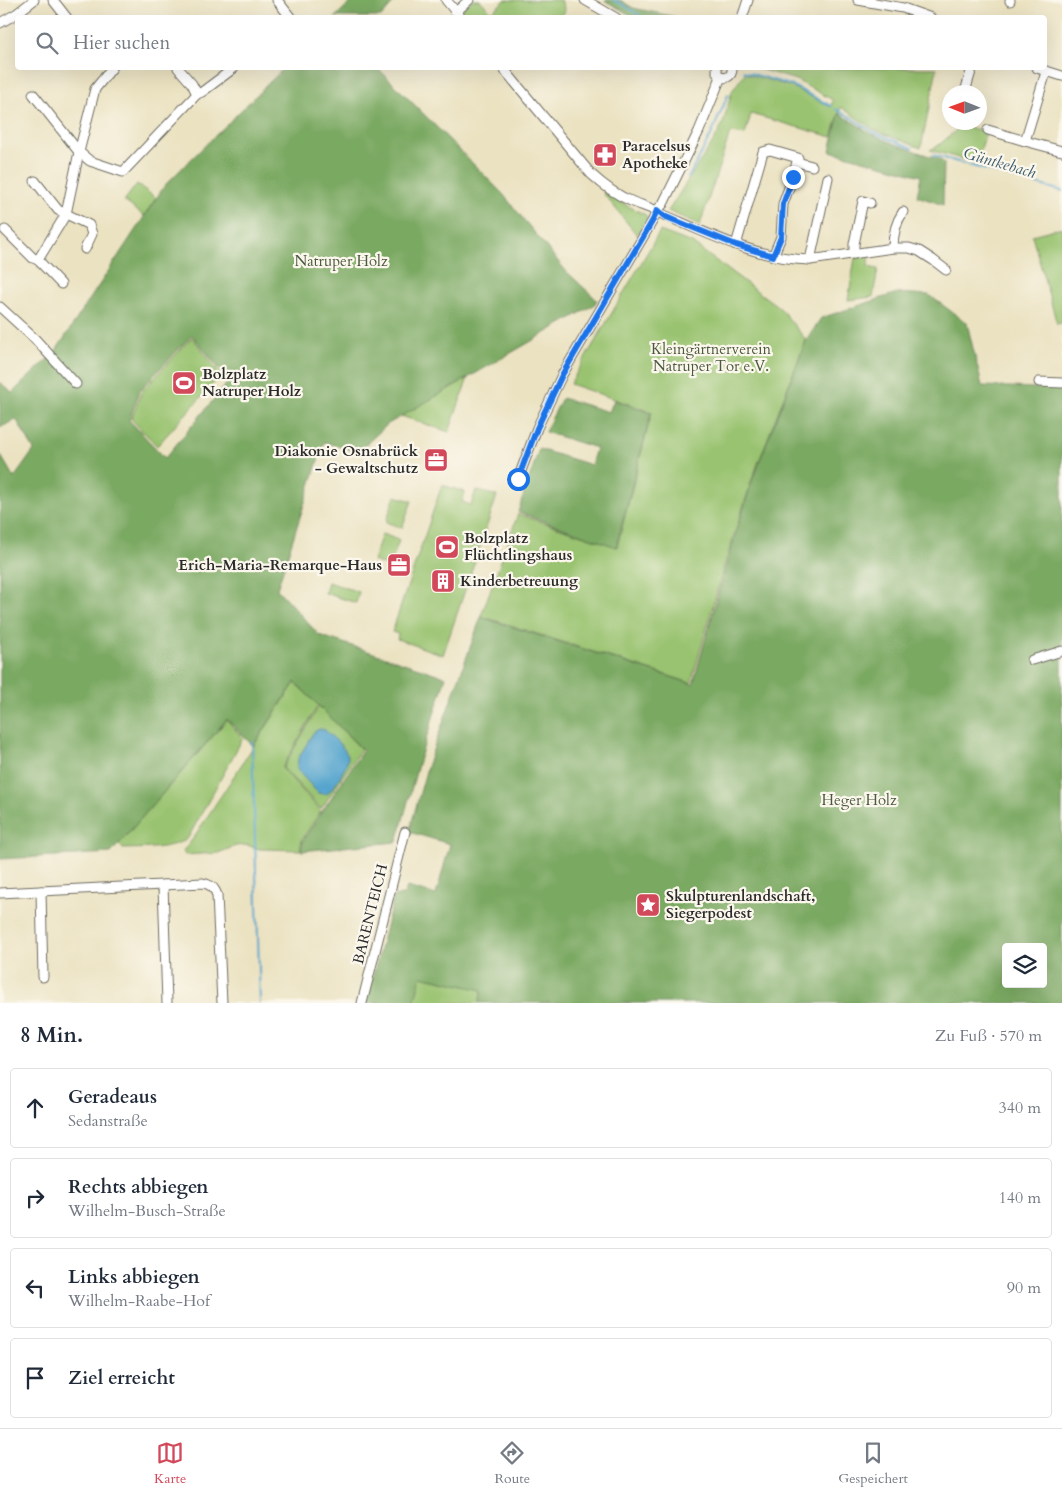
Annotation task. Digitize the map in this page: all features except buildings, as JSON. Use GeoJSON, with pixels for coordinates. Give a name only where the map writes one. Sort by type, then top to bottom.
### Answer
{"type":"FeatureCollection","features":[{"type":"Feature","properties":{"kind":"street"},"geometry":{"type":"LineString","coordinates":[[0,23],[16,14],[34,0]]}},
{"type":"Feature","properties":{"kind":"street"},"geometry":{"type":"LineString","coordinates":[[53,0],[65,15]]}},
{"type":"Feature","properties":{"kind":"street"},"geometry":{"type":"LineString","coordinates":[[277,0],[289,15]]}},
{"type":"Feature","properties":{"kind":"street"},"geometry":{"type":"LineString","coordinates":[[446,0],[459,15],[469,0]]}},
{"type":"Feature","properties":{"kind":"street"},"geometry":{"type":"LineString","coordinates":[[584,0],[611,15]]}},
{"type":"Feature","properties":{"kind":"street"},"geometry":{"type":"LineString","coordinates":[[743,15],[748,0]]}},
{"type":"Feature","properties":{"kind":"street"},"geometry":{"type":"LineString","coordinates":[[858,0],[909,10],[923,15]]}},
{"type":"Feature","properties":{"kind":"street"},"geometry":{"type":"LineString","coordinates":[[38,260],[66,214],[95,89],[109,70]]}},
{"type":"Feature","properties":{"kind":"street"},"geometry":{"type":"LineString","coordinates":[[184,70],[197,94]]}},
{"type":"Feature","properties":{"kind":"street"},"geometry":{"type":"LineString","coordinates":[[33,94],[79,152],[90,160],[123,172],[197,94],[231,70]]}},
{"type":"Feature","properties":{"kind":"street"},"geometry":{"type":"LineString","coordinates":[[505,70],[581,162],[601,183],[629,200],[657,210],[664,216],[736,245],[773,256],[796,260],[810,260],[893,248],[909,248],[919,251],[946,270]]}},
{"type":"Feature","properties":{"kind":"street"},"geometry":{"type":"LineString","coordinates":[[717,70],[717,73],[724,78],[730,76],[732,70]]}},
{"type":"Feature","properties":{"kind":"street"},"geometry":{"type":"LineString","coordinates":[[967,85],[971,70]]}},
{"type":"Feature","properties":{"kind":"street"},"geometry":{"type":"LineString","coordinates":[[1042,70],[1062,76]]}},
{"type":"Feature","properties":{"kind":"street"},"geometry":{"type":"LineString","coordinates":[[1025,141],[1046,72]]}},
{"type":"Feature","properties":{"kind":"street"},"geometry":{"type":"LineString","coordinates":[[518,479],[537,428],[562,375],[653,220],[657,210],[663,204],[685,162],[721,77]]}},
{"type":"Feature","properties":{"kind":"street"},"geometry":{"type":"LineString","coordinates":[[988,130],[1062,151]]}},
{"type":"Feature","properties":{"kind":"street"},"geometry":{"type":"LineString","coordinates":[[736,245],[756,170],[763,152],[770,150],[798,158],[783,204],[781,237],[773,256]]}},
{"type":"Feature","properties":{"kind":"street"},"geometry":{"type":"LineString","coordinates":[[797,162],[812,166]]}},
{"type":"Feature","properties":{"kind":"street"},"geometry":{"type":"LineString","coordinates":[[810,260],[828,178]]}},
{"type":"Feature","properties":{"kind":"street"},"geometry":{"type":"LineString","coordinates":[[35,181],[58,210],[89,226],[92,234],[85,249]]}},
{"type":"Feature","properties":{"kind":"street"},"geometry":{"type":"LineString","coordinates":[[854,254],[854,244],[863,201],[870,203]]}},
{"type":"Feature","properties":{"kind":"street"},"geometry":{"type":"LineString","coordinates":[[893,248],[898,219],[902,212]]}},
{"type":"Feature","properties":{"kind":"street"},"geometry":{"type":"LineString","coordinates":[[5,230],[61,284]]}},
{"type":"Feature","properties":{"kind":"street"},"geometry":{"type":"LineString","coordinates":[[0,307],[35,339],[76,384]]}},
{"type":"Feature","properties":{"kind":"street"},"geometry":{"type":"LineString","coordinates":[[1039,382],[1062,383]]}},
{"type":"Feature","properties":{"kind":"street"},"geometry":{"type":"LineString","coordinates":[[1032,660],[1062,651]]}},
{"type":"Feature","properties":{"kind":"street","name":"BARENTEICH"},"geometry":{"type":"LineString","coordinates":[[362,1003],[405,832]]}},
{"type":"Feature","properties":{"kind":"street"},"geometry":{"type":"LineString","coordinates":[[163,885],[167,1003]]}},
{"type":"Feature","properties":{"kind":"street"},"geometry":{"type":"LineString","coordinates":[[0,893],[163,885],[210,885],[215,888],[218,894],[222,1003]]}},
{"type":"Feature","properties":{"kind":"street"},"geometry":{"type":"LineString","coordinates":[[40,891],[43,977]]}},
{"type":"Feature","properties":{"kind":"green space"},"geometry":{"type":"Polygon","coordinates":[[[353,0],[396,0],[383,15],[337,15],[353,0]]]}},
{"type":"Feature","properties":{"kind":"green space"},"geometry":{"type":"Polygon","coordinates":[[[472,0],[480,0],[492,12],[505,0],[561,0],[565,11],[562,15],[465,15],[461,10],[472,0]]]}},
{"type":"Feature","properties":{"kind":"green space"},"geometry":{"type":"Polygon","coordinates":[[[604,0],[620,0],[633,8],[666,15],[630,15],[604,0]]]}},
{"type":"Feature","properties":{"kind":"green space","name":"Natruper Holz"},"geometry":{"type":"Polygon","coordinates":[[[282,70],[380,70],[502,193],[566,271],[597,300],[594,305],[388,424],[364,446],[354,451],[324,442],[277,589],[319,635],[446,677],[419,761],[397,842],[301,851],[303,840],[363,750],[295,682],[253,746],[227,719],[111,853],[0,859],[0,454],[14,478],[34,450],[16,419],[0,428],[0,382],[12,393],[55,352],[165,185],[282,70]],[[192,335],[140,390],[129,420],[165,458],[229,381],[192,335]]]}},
{"type":"Feature","properties":{"kind":"green space"},"geometry":{"type":"Polygon","coordinates":[[[763,70],[937,70],[921,148],[874,130],[841,107],[832,137],[751,114],[745,135],[730,133],[700,225],[668,211],[716,137],[723,123],[732,91],[745,73],[792,87],[831,107],[833,100],[796,80],[763,70]]]}},
{"type":"Feature","properties":{"kind":"green space"},"geometry":{"type":"Polygon","coordinates":[[[839,113],[872,134],[941,160],[944,163],[943,205],[917,196],[921,176],[830,151],[839,113]]]}},
{"type":"Feature","properties":{"kind":"green space"},"geometry":{"type":"Polygon","coordinates":[[[956,130],[979,130],[986,132],[977,163],[930,150],[956,130]]]}},
{"type":"Feature","properties":{"kind":"green space"},"geometry":{"type":"Polygon","coordinates":[[[137,184],[156,198],[144,216],[124,201],[137,184]]]}},
{"type":"Feature","properties":{"kind":"green space"},"geometry":{"type":"Polygon","coordinates":[[[603,193],[646,215],[647,219],[637,235],[603,193]]]}},
{"type":"Feature","properties":{"kind":"green space"},"geometry":{"type":"Polygon","coordinates":[[[1062,227],[1062,323],[1057,324],[1032,235],[1062,227]]]}},
{"type":"Feature","properties":{"kind":"green space","name":"Kleingärtnerverein Natruper Tor e.V."},"geometry":{"type":"Polygon","coordinates":[[[660,231],[692,243],[780,308],[806,340],[752,479],[724,567],[691,683],[481,616],[518,514],[617,547],[652,412],[570,384],[660,231]]]}},
{"type":"Feature","properties":{"kind":"green space"},"geometry":{"type":"Polygon","coordinates":[[[870,256],[868,267],[878,269],[873,297],[848,300],[855,258],[870,256]]]}},
{"type":"Feature","properties":{"kind":"green space","name":"Heger Holz"},"geometry":{"type":"Polygon","coordinates":[[[897,293],[929,295],[967,323],[982,386],[1062,389],[1062,1003],[479,1003],[482,990],[421,976],[414,1003],[366,1003],[394,896],[404,895],[407,887],[436,895],[450,844],[409,832],[428,764],[481,617],[693,684],[752,481],[806,341],[821,318],[897,293]]]}},
{"type":"Feature","properties":{"kind":"green space"},"geometry":{"type":"Polygon","coordinates":[[[192,337],[221,375],[157,446],[131,419],[142,391],[192,337]]]}},
{"type":"Feature","properties":{"kind":"green space"},"geometry":{"type":"Polygon","coordinates":[[[468,378],[449,432],[401,416],[468,378]]]}},
{"type":"Feature","properties":{"kind":"green space"},"geometry":{"type":"Polygon","coordinates":[[[562,398],[609,412],[614,400],[651,413],[616,547],[518,512],[539,449],[591,465],[596,448],[545,432],[562,398]]]}},
{"type":"Feature","properties":{"kind":"green space"},"geometry":{"type":"Polygon","coordinates":[[[442,485],[465,492],[462,502],[471,505],[476,490],[497,496],[443,655],[397,639],[398,634],[392,632],[442,485]]]}},
{"type":"Feature","properties":{"kind":"green space"},"geometry":{"type":"Polygon","coordinates":[[[395,496],[412,501],[402,528],[386,522],[395,496]]]}},
{"type":"Feature","properties":{"kind":"green space"},"geometry":{"type":"Polygon","coordinates":[[[382,534],[399,540],[390,567],[373,561],[382,534]]]}},
{"type":"Feature","properties":{"kind":"green space"},"geometry":{"type":"Polygon","coordinates":[[[328,582],[359,592],[356,603],[325,593],[328,582]]]}},
{"type":"Feature","properties":{"kind":"green space"},"geometry":{"type":"Polygon","coordinates":[[[295,683],[318,705],[282,768],[321,811],[302,839],[300,850],[259,849],[247,845],[236,846],[218,853],[185,855],[183,851],[295,683]]]}},
{"type":"Feature","properties":{"kind":"green space"},"geometry":{"type":"Polygon","coordinates":[[[319,706],[361,749],[321,809],[283,768],[319,706]]]}},
{"type":"Feature","properties":{"kind":"green space"},"geometry":{"type":"Polygon","coordinates":[[[227,720],[243,738],[188,838],[173,845],[123,849],[119,844],[227,720]]]}},
{"type":"Feature","properties":{"kind":"green space"},"geometry":{"type":"Polygon","coordinates":[[[421,976],[482,990],[479,1003],[414,1003],[421,976]]]}},
{"type":"Feature","properties":{"kind":"water"},"geometry":{"type":"Polygon","coordinates":[[[321,729],[325,730],[345,750],[348,757],[338,780],[327,794],[318,793],[297,768],[298,759],[313,733],[321,729]]]}},
{"type":"Feature","properties":{"kind":"waterway","name":"Güntkebach"},"geometry":{"type":"LineString","coordinates":[[613,0],[639,15]]}},
{"type":"Feature","properties":{"kind":"waterway","name":"Güntkebach"},"geometry":{"type":"LineString","coordinates":[[743,71],[793,86],[831,106]]}},
{"type":"Feature","properties":{"kind":"waterway"},"geometry":{"type":"LineString","coordinates":[[688,178],[711,135],[728,95]]}},
{"type":"Feature","properties":{"kind":"waterway","name":"Güntkebach"},"geometry":{"type":"LineString","coordinates":[[836,109],[873,132],[912,148]]}},
{"type":"Feature","properties":{"kind":"waterway","name":"Güntkebach"},"geometry":{"type":"LineString","coordinates":[[933,155],[1062,191]]}},
{"type":"Feature","properties":{"kind":"waterway"},"geometry":{"type":"LineString","coordinates":[[252,742],[260,1003]]}},
{"type":"Feature","properties":{"kind":"place","name":"Paracelsus Apotheke"},"geometry":{"type":"Point","coordinates":[605,155]}},
{"type":"Feature","properties":{"kind":"place","name":"Bolzplatz Natruper Holz"},"geometry":{"type":"Point","coordinates":[184,383]}},
{"type":"Feature","properties":{"kind":"place","name":"Diakonie Osnabrück - Gewaltschutz"},"geometry":{"type":"Point","coordinates":[436,460]}},
{"type":"Feature","properties":{"kind":"place","name":"Bolzplatz Flüchtlingshaus"},"geometry":{"type":"Point","coordinates":[447,547]}},
{"type":"Feature","properties":{"kind":"place","name":"Erich-Maria-Remarque-Haus"},"geometry":{"type":"Point","coordinates":[399,565]}},
{"type":"Feature","properties":{"kind":"place","name":"Kinderbetreuung"},"geometry":{"type":"Point","coordinates":[443,581]}},
{"type":"Feature","properties":{"kind":"place","name":"Skulpturenlandschaft, Siegerpodest"},"geometry":{"type":"Point","coordinates":[648,905]}},
{"type":"Feature","properties":{"kind":"route"},"geometry":{"type":"LineString","coordinates":[[518,479],[537,428],[562,375],[653,220],[657,210],[664,216],[736,245],[773,256],[781,237],[783,204],[793,177]]}}]}
